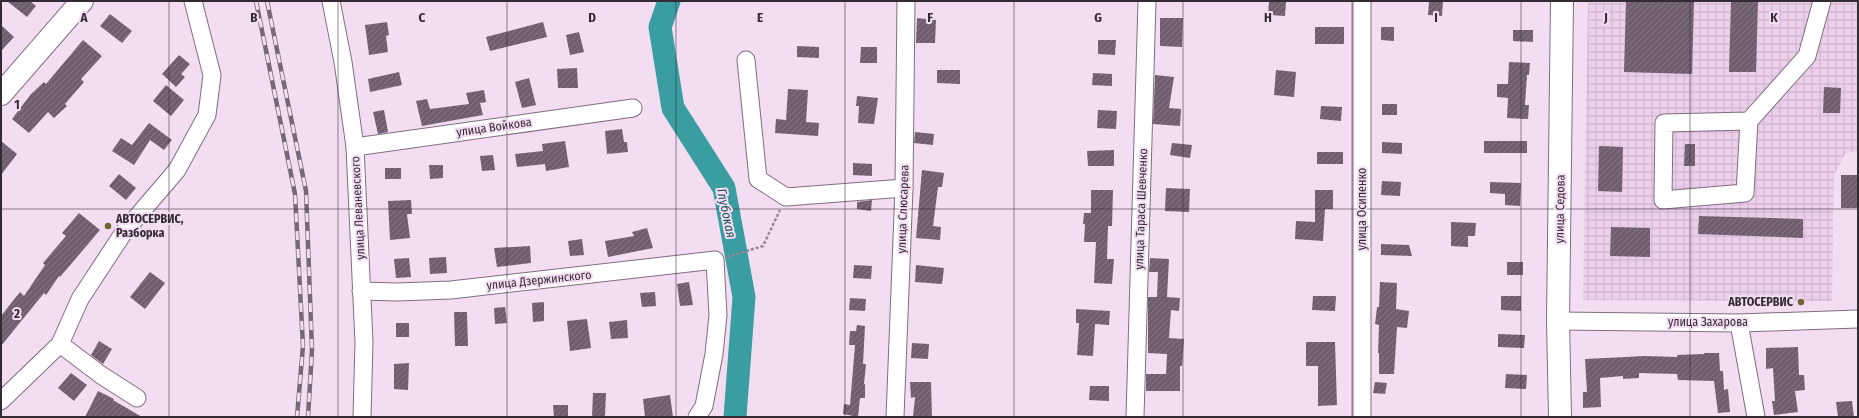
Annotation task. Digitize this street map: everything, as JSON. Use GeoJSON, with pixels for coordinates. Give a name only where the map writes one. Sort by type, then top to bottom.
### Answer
{"type":"FeatureCollection","features":[{"type":"Feature","properties":{"kind":"main road"},"geometry":{"type":"LineString","coordinates":[[1,94],[82,1]]}},
{"type":"Feature","properties":{"kind":"main road","name":"улица Седова"},"geometry":{"type":"LineString","coordinates":[[1560,417],[1558,321],[1562,1]]}},
{"type":"Feature","properties":{"kind":"street"},"geometry":{"type":"LineString","coordinates":[[1,401],[60,344],[80,299],[124,232],[177,170],[207,115],[212,75],[193,1]]}},
{"type":"Feature","properties":{"kind":"street","name":"улица Леваневского"},"geometry":{"type":"LineString","coordinates":[[331,1],[343,62],[355,147],[362,291],[364,371],[362,417]]}},
{"type":"Feature","properties":{"kind":"street","name":"улица Слюсарева"},"geometry":{"type":"LineString","coordinates":[[895,417],[904,188],[906,1]]}},
{"type":"Feature","properties":{"kind":"street","name":"улица Тараса Шевченко"},"geometry":{"type":"LineString","coordinates":[[1135,417],[1147,1]]}},
{"type":"Feature","properties":{"kind":"street","name":"улица Осипенко"},"geometry":{"type":"LineString","coordinates":[[1362,1],[1362,417]]}},
{"type":"Feature","properties":{"kind":"street"},"geometry":{"type":"LineString","coordinates":[[1749,121],[1664,123],[1664,200],[1745,193],[1749,121],[1807,56],[1822,1]]}},
{"type":"Feature","properties":{"kind":"street"},"geometry":{"type":"LineString","coordinates":[[746,60],[758,179],[786,197],[904,188]]}},
{"type":"Feature","properties":{"kind":"street","name":"улица Войкова"},"geometry":{"type":"LineString","coordinates":[[355,147],[632,108]]}},
{"type":"Feature","properties":{"kind":"street"},"geometry":{"type":"LineString","coordinates":[[697,417],[704,406],[714,354],[718,315],[716,260]]}},
{"type":"Feature","properties":{"kind":"street","name":"улица Дзержинского"},"geometry":{"type":"LineString","coordinates":[[362,291],[397,292],[451,290],[716,260]]}},
{"type":"Feature","properties":{"kind":"street","name":"улица Захарова"},"geometry":{"type":"LineString","coordinates":[[1558,321],[1739,322],[1858,319]]}},
{"type":"Feature","properties":{"kind":"street"},"geometry":{"type":"LineString","coordinates":[[1739,322],[1756,417]]}},
{"type":"Feature","properties":{"kind":"street"},"geometry":{"type":"LineString","coordinates":[[60,344],[101,375],[137,398]]}},
{"type":"Feature","properties":{"kind":"path"},"geometry":{"type":"LineString","coordinates":[[716,260],[763,246],[786,197]]}},
{"type":"Feature","properties":{"kind":"shaded area"},"geometry":{"type":"Polygon","coordinates":[[[1588,1],[1858,1],[1858,151],[1846,153],[1834,175],[1832,301],[1583,300],[1588,1]]]}},
{"type":"Feature","properties":{"kind":"building"},"geometry":{"type":"Polygon","coordinates":[[[7,1],[30,1],[36,6],[27,17],[7,1]]]}},
{"type":"Feature","properties":{"kind":"building"},"geometry":{"type":"Polygon","coordinates":[[[1269,1],[1286,2],[1285,16],[1268,15],[1269,1]]]}},
{"type":"Feature","properties":{"kind":"building"},"geometry":{"type":"Polygon","coordinates":[[[1429,1],[1443,1],[1442,16],[1428,15],[1429,1]]]}},
{"type":"Feature","properties":{"kind":"building"},"geometry":{"type":"Polygon","coordinates":[[[1626,1],[1694,1],[1692,74],[1624,72],[1626,1]]]}},
{"type":"Feature","properties":{"kind":"building"},"geometry":{"type":"Polygon","coordinates":[[[1731,1],[1758,1],[1756,72],[1729,72],[1731,1]]]}},
{"type":"Feature","properties":{"kind":"building"},"geometry":{"type":"Polygon","coordinates":[[[110,14],[132,31],[122,43],[100,26],[110,14]]]}},
{"type":"Feature","properties":{"kind":"building"},"geometry":{"type":"Polygon","coordinates":[[[917,18],[936,20],[935,43],[916,43],[917,18]]]}},
{"type":"Feature","properties":{"kind":"building"},"geometry":{"type":"Polygon","coordinates":[[[1160,18],[1183,18],[1182,47],[1160,46],[1160,18]]]}},
{"type":"Feature","properties":{"kind":"building"},"geometry":{"type":"Polygon","coordinates":[[[387,22],[389,35],[386,36],[388,52],[369,55],[365,25],[387,22]]]}},
{"type":"Feature","properties":{"kind":"building"},"geometry":{"type":"Polygon","coordinates":[[[543,22],[547,37],[490,51],[486,37],[543,22]]]}},
{"type":"Feature","properties":{"kind":"building"},"geometry":{"type":"Polygon","coordinates":[[[1,25],[14,37],[1,51],[1,25]]]}},
{"type":"Feature","properties":{"kind":"building"},"geometry":{"type":"Polygon","coordinates":[[[1315,27],[1344,27],[1344,44],[1315,44],[1315,27]]]}},
{"type":"Feature","properties":{"kind":"building"},"geometry":{"type":"Polygon","coordinates":[[[1381,27],[1394,27],[1394,41],[1381,40],[1381,27]]]}},
{"type":"Feature","properties":{"kind":"building"},"geometry":{"type":"Polygon","coordinates":[[[1513,30],[1533,30],[1533,42],[1513,41],[1513,30]]]}},
{"type":"Feature","properties":{"kind":"building"},"geometry":{"type":"Polygon","coordinates":[[[579,32],[584,52],[570,55],[566,35],[579,32]]]}},
{"type":"Feature","properties":{"kind":"building"},"geometry":{"type":"Polygon","coordinates":[[[83,40],[102,56],[81,79],[84,82],[65,104],[67,106],[54,118],[48,112],[29,133],[12,119],[31,94],[44,82],[46,84],[83,40]]]}},
{"type":"Feature","properties":{"kind":"building"},"geometry":{"type":"Polygon","coordinates":[[[1098,40],[1116,40],[1115,55],[1098,54],[1098,40]]]}},
{"type":"Feature","properties":{"kind":"building"},"geometry":{"type":"Polygon","coordinates":[[[797,46],[819,47],[819,58],[797,57],[797,46]]]}},
{"type":"Feature","properties":{"kind":"building"},"geometry":{"type":"Polygon","coordinates":[[[861,47],[877,47],[877,63],[860,63],[861,47]]]}},
{"type":"Feature","properties":{"kind":"building"},"geometry":{"type":"Polygon","coordinates":[[[179,55],[190,64],[181,74],[185,77],[176,87],[162,74],[179,55]]]}},
{"type":"Feature","properties":{"kind":"building"},"geometry":{"type":"Polygon","coordinates":[[[1509,62],[1530,63],[1529,75],[1527,75],[1525,105],[1529,105],[1528,119],[1507,118],[1508,98],[1497,97],[1497,84],[1508,84],[1509,62]]]}},
{"type":"Feature","properties":{"kind":"building"},"geometry":{"type":"Polygon","coordinates":[[[577,68],[578,88],[558,88],[557,69],[577,68]]]}},
{"type":"Feature","properties":{"kind":"building"},"geometry":{"type":"Polygon","coordinates":[[[937,70],[960,70],[960,84],[937,83],[937,70]]]}},
{"type":"Feature","properties":{"kind":"building"},"geometry":{"type":"Polygon","coordinates":[[[1276,70],[1296,72],[1294,97],[1274,95],[1276,70]]]}},
{"type":"Feature","properties":{"kind":"building"},"geometry":{"type":"Polygon","coordinates":[[[399,72],[402,85],[370,92],[368,79],[399,72]]]}},
{"type":"Feature","properties":{"kind":"building"},"geometry":{"type":"Polygon","coordinates":[[[1093,73],[1112,74],[1112,86],[1092,85],[1093,73]]]}},
{"type":"Feature","properties":{"kind":"building"},"geometry":{"type":"Polygon","coordinates":[[[1155,75],[1174,77],[1169,108],[1181,109],[1180,126],[1153,124],[1155,75]]]}},
{"type":"Feature","properties":{"kind":"building"},"geometry":{"type":"Polygon","coordinates":[[[529,78],[536,105],[522,108],[515,82],[529,78]]]}},
{"type":"Feature","properties":{"kind":"building"},"geometry":{"type":"Polygon","coordinates":[[[166,85],[184,100],[171,116],[153,101],[166,85]]]}},
{"type":"Feature","properties":{"kind":"building"},"geometry":{"type":"Polygon","coordinates":[[[1824,87],[1841,88],[1840,113],[1823,113],[1824,87]]]}},
{"type":"Feature","properties":{"kind":"building"},"geometry":{"type":"Polygon","coordinates":[[[788,89],[808,90],[806,122],[819,123],[818,136],[775,133],[776,119],[786,120],[788,89]]]}},
{"type":"Feature","properties":{"kind":"building"},"geometry":{"type":"Polygon","coordinates":[[[484,90],[486,102],[480,103],[483,115],[422,126],[416,101],[427,99],[430,109],[469,104],[466,93],[484,90]]]}},
{"type":"Feature","properties":{"kind":"building"},"geometry":{"type":"Polygon","coordinates":[[[857,96],[878,98],[874,124],[858,123],[859,106],[856,106],[857,96]]]}},
{"type":"Feature","properties":{"kind":"building"},"geometry":{"type":"Polygon","coordinates":[[[1382,104],[1397,104],[1397,115],[1382,115],[1382,104]]]}},
{"type":"Feature","properties":{"kind":"building"},"geometry":{"type":"Polygon","coordinates":[[[1321,106],[1342,107],[1341,121],[1320,119],[1321,106]]]}},
{"type":"Feature","properties":{"kind":"building"},"geometry":{"type":"Polygon","coordinates":[[[384,110],[388,132],[378,134],[373,112],[384,110]]]}},
{"type":"Feature","properties":{"kind":"building"},"geometry":{"type":"Polygon","coordinates":[[[1098,110],[1117,111],[1116,129],[1097,128],[1098,110]]]}},
{"type":"Feature","properties":{"kind":"building"},"geometry":{"type":"Polygon","coordinates":[[[149,123],[172,140],[164,150],[150,140],[134,165],[112,151],[121,138],[132,145],[149,123]]]}},
{"type":"Feature","properties":{"kind":"building"},"geometry":{"type":"Polygon","coordinates":[[[622,129],[624,142],[627,142],[628,152],[607,154],[605,131],[622,129]]]}},
{"type":"Feature","properties":{"kind":"building"},"geometry":{"type":"Polygon","coordinates":[[[915,132],[934,134],[933,145],[914,143],[915,132]]]}},
{"type":"Feature","properties":{"kind":"building"},"geometry":{"type":"Polygon","coordinates":[[[1,141],[17,154],[1,175],[1,141]]]}},
{"type":"Feature","properties":{"kind":"building"},"geometry":{"type":"Polygon","coordinates":[[[565,141],[569,167],[546,171],[545,164],[517,167],[515,154],[543,151],[542,144],[565,141]]]}},
{"type":"Feature","properties":{"kind":"building"},"geometry":{"type":"Polygon","coordinates":[[[1484,141],[1527,141],[1527,153],[1484,153],[1484,141]]]}},
{"type":"Feature","properties":{"kind":"building"},"geometry":{"type":"Polygon","coordinates":[[[1382,142],[1402,143],[1402,154],[1382,153],[1382,142]]]}},
{"type":"Feature","properties":{"kind":"building"},"geometry":{"type":"Polygon","coordinates":[[[1172,143],[1192,145],[1190,158],[1170,155],[1172,143]]]}},
{"type":"Feature","properties":{"kind":"building"},"geometry":{"type":"Polygon","coordinates":[[[1685,144],[1695,144],[1695,166],[1684,166],[1685,144]]]}},
{"type":"Feature","properties":{"kind":"building"},"geometry":{"type":"Polygon","coordinates":[[[1599,146],[1623,147],[1622,192],[1598,191],[1599,146]]]}},
{"type":"Feature","properties":{"kind":"building"},"geometry":{"type":"Polygon","coordinates":[[[1114,150],[1114,166],[1088,166],[1087,151],[1114,150]]]}},
{"type":"Feature","properties":{"kind":"building"},"geometry":{"type":"Polygon","coordinates":[[[1317,152],[1343,152],[1343,164],[1317,164],[1317,152]]]}},
{"type":"Feature","properties":{"kind":"building"},"geometry":{"type":"Polygon","coordinates":[[[493,155],[495,170],[482,171],[480,156],[493,155]]]}},
{"type":"Feature","properties":{"kind":"building"},"geometry":{"type":"Polygon","coordinates":[[[853,163],[872,164],[872,176],[853,175],[853,163]]]}},
{"type":"Feature","properties":{"kind":"building"},"geometry":{"type":"Polygon","coordinates":[[[429,165],[443,165],[443,178],[430,179],[429,165]]]}},
{"type":"Feature","properties":{"kind":"building"},"geometry":{"type":"Polygon","coordinates":[[[385,168],[401,168],[401,179],[385,179],[385,168]]]}},
{"type":"Feature","properties":{"kind":"building"},"geometry":{"type":"Polygon","coordinates":[[[922,170],[944,173],[942,187],[938,187],[933,226],[941,227],[940,240],[916,238],[922,170]]]}},
{"type":"Feature","properties":{"kind":"building"},"geometry":{"type":"Polygon","coordinates":[[[119,174],[136,188],[126,200],[109,186],[119,174]]]}},
{"type":"Feature","properties":{"kind":"building"},"geometry":{"type":"Polygon","coordinates":[[[1841,175],[1858,175],[1858,208],[1841,208],[1841,175]]]}},
{"type":"Feature","properties":{"kind":"building"},"geometry":{"type":"Polygon","coordinates":[[[1382,181],[1401,182],[1400,196],[1381,195],[1382,181]]]}},
{"type":"Feature","properties":{"kind":"building"},"geometry":{"type":"Polygon","coordinates":[[[1490,182],[1521,183],[1520,206],[1505,205],[1505,194],[1490,193],[1490,182]]]}},
{"type":"Feature","properties":{"kind":"building"},"geometry":{"type":"Polygon","coordinates":[[[1166,188],[1190,189],[1189,212],[1165,211],[1166,188]]]}},
{"type":"Feature","properties":{"kind":"building"},"geometry":{"type":"Polygon","coordinates":[[[1091,190],[1113,190],[1112,226],[1108,226],[1107,259],[1114,259],[1112,284],[1094,283],[1096,242],[1084,242],[1084,213],[1091,213],[1091,190]]]}},
{"type":"Feature","properties":{"kind":"building"},"geometry":{"type":"Polygon","coordinates":[[[1315,190],[1333,190],[1333,209],[1325,209],[1323,241],[1295,239],[1296,221],[1315,222],[1315,190]]]}},
{"type":"Feature","properties":{"kind":"building"},"geometry":{"type":"Polygon","coordinates":[[[411,200],[412,214],[407,214],[410,238],[390,240],[388,201],[411,200]]]}},
{"type":"Feature","properties":{"kind":"building"},"geometry":{"type":"Polygon","coordinates":[[[872,200],[871,211],[857,209],[857,202],[872,200]]]}},
{"type":"Feature","properties":{"kind":"building"},"geometry":{"type":"Polygon","coordinates":[[[79,213],[100,230],[60,277],[59,276],[46,295],[44,293],[1,346],[1,316],[20,292],[24,296],[45,265],[43,263],[66,236],[62,233],[79,213]]]}},
{"type":"Feature","properties":{"kind":"building"},"geometry":{"type":"Polygon","coordinates":[[[1699,216],[1803,219],[1803,238],[1698,234],[1699,216]]]}},
{"type":"Feature","properties":{"kind":"building"},"geometry":{"type":"Polygon","coordinates":[[[1451,222],[1476,223],[1475,236],[1468,236],[1468,247],[1451,246],[1451,222]]]}},
{"type":"Feature","properties":{"kind":"building"},"geometry":{"type":"Polygon","coordinates":[[[1611,227],[1650,228],[1650,257],[1610,256],[1611,227]]]}},
{"type":"Feature","properties":{"kind":"building"},"geometry":{"type":"Polygon","coordinates":[[[647,228],[653,248],[608,257],[605,241],[634,236],[632,232],[647,228]]]}},
{"type":"Feature","properties":{"kind":"building"},"geometry":{"type":"Polygon","coordinates":[[[582,239],[584,255],[570,256],[568,241],[582,239]]]}},
{"type":"Feature","properties":{"kind":"building"},"geometry":{"type":"Polygon","coordinates":[[[1381,244],[1409,245],[1412,256],[1381,255],[1381,244]]]}},
{"type":"Feature","properties":{"kind":"building"},"geometry":{"type":"Polygon","coordinates":[[[530,246],[531,263],[497,267],[494,248],[530,246]]]}},
{"type":"Feature","properties":{"kind":"building"},"geometry":{"type":"Polygon","coordinates":[[[446,257],[447,273],[430,274],[429,258],[446,257]]]}},
{"type":"Feature","properties":{"kind":"building"},"geometry":{"type":"Polygon","coordinates":[[[409,258],[411,277],[396,278],[394,259],[409,258]]]}},
{"type":"Feature","properties":{"kind":"building"},"geometry":{"type":"Polygon","coordinates":[[[1150,258],[1169,259],[1167,297],[1180,298],[1179,311],[1171,310],[1169,338],[1184,339],[1182,366],[1180,366],[1180,391],[1146,391],[1146,374],[1166,374],[1167,354],[1148,353],[1148,297],[1157,297],[1158,272],[1149,272],[1150,258]]]}},
{"type":"Feature","properties":{"kind":"building"},"geometry":{"type":"Polygon","coordinates":[[[1507,262],[1523,262],[1523,275],[1507,275],[1507,262]]]}},
{"type":"Feature","properties":{"kind":"building"},"geometry":{"type":"Polygon","coordinates":[[[854,265],[872,266],[871,279],[853,278],[854,265]]]}},
{"type":"Feature","properties":{"kind":"building"},"geometry":{"type":"Polygon","coordinates":[[[916,265],[944,268],[942,284],[915,282],[916,265]]]}},
{"type":"Feature","properties":{"kind":"building"},"geometry":{"type":"Polygon","coordinates":[[[150,272],[165,283],[145,309],[130,297],[150,272]]]}},
{"type":"Feature","properties":{"kind":"building"},"geometry":{"type":"Polygon","coordinates":[[[689,282],[693,305],[680,306],[677,284],[689,282]]]}},
{"type":"Feature","properties":{"kind":"building"},"geometry":{"type":"Polygon","coordinates":[[[1380,282],[1397,283],[1396,309],[1409,311],[1407,328],[1397,327],[1394,374],[1379,374],[1379,325],[1375,324],[1377,307],[1379,307],[1380,282]]]}},
{"type":"Feature","properties":{"kind":"building"},"geometry":{"type":"Polygon","coordinates":[[[655,292],[656,306],[642,307],[640,293],[655,292]]]}},
{"type":"Feature","properties":{"kind":"building"},"geometry":{"type":"Polygon","coordinates":[[[1313,296],[1336,296],[1335,311],[1312,310],[1313,296]]]}},
{"type":"Feature","properties":{"kind":"building"},"geometry":{"type":"Polygon","coordinates":[[[1501,296],[1521,296],[1521,311],[1501,310],[1501,296]]]}},
{"type":"Feature","properties":{"kind":"building"},"geometry":{"type":"Polygon","coordinates":[[[850,298],[866,299],[865,311],[849,310],[850,298]]]}},
{"type":"Feature","properties":{"kind":"building"},"geometry":{"type":"Polygon","coordinates":[[[544,302],[544,321],[533,322],[532,303],[544,302]]]}},
{"type":"Feature","properties":{"kind":"building"},"geometry":{"type":"Polygon","coordinates":[[[505,307],[507,323],[495,324],[494,308],[505,307]]]}},
{"type":"Feature","properties":{"kind":"building"},"geometry":{"type":"Polygon","coordinates":[[[1076,309],[1110,311],[1109,325],[1095,324],[1093,356],[1077,355],[1079,323],[1076,323],[1076,309]]]}},
{"type":"Feature","properties":{"kind":"building"},"geometry":{"type":"Polygon","coordinates":[[[454,312],[467,312],[468,346],[455,346],[454,312]]]}},
{"type":"Feature","properties":{"kind":"building"},"geometry":{"type":"Polygon","coordinates":[[[587,319],[591,348],[570,351],[567,321],[587,319]]]}},
{"type":"Feature","properties":{"kind":"building"},"geometry":{"type":"Polygon","coordinates":[[[627,320],[628,338],[611,339],[609,322],[627,320]]]}},
{"type":"Feature","properties":{"kind":"building"},"geometry":{"type":"Polygon","coordinates":[[[396,323],[409,323],[409,337],[396,337],[396,323]]]}},
{"type":"Feature","properties":{"kind":"building"},"geometry":{"type":"Polygon","coordinates":[[[857,325],[865,326],[863,364],[866,364],[864,384],[865,398],[860,398],[858,417],[843,414],[844,404],[850,405],[855,345],[849,345],[850,331],[856,331],[857,325]]]}},
{"type":"Feature","properties":{"kind":"building"},"geometry":{"type":"Polygon","coordinates":[[[1498,334],[1525,335],[1524,348],[1498,347],[1498,334]]]}},
{"type":"Feature","properties":{"kind":"building"},"geometry":{"type":"Polygon","coordinates":[[[99,341],[112,349],[103,364],[91,355],[99,341]]]}},
{"type":"Feature","properties":{"kind":"building"},"geometry":{"type":"Polygon","coordinates":[[[1306,342],[1335,342],[1337,405],[1318,406],[1318,366],[1306,366],[1306,342]]]}},
{"type":"Feature","properties":{"kind":"building"},"geometry":{"type":"Polygon","coordinates":[[[912,343],[929,344],[928,359],[911,358],[912,343]]]}},
{"type":"Feature","properties":{"kind":"building"},"geometry":{"type":"Polygon","coordinates":[[[1798,347],[1799,375],[1804,375],[1805,390],[1795,391],[1798,412],[1774,415],[1772,401],[1775,401],[1773,368],[1766,369],[1766,348],[1798,347]]]}},
{"type":"Feature","properties":{"kind":"building"},"geometry":{"type":"Polygon","coordinates":[[[1719,353],[1720,371],[1723,371],[1724,390],[1728,389],[1730,412],[1718,413],[1714,381],[1678,380],[1677,374],[1639,373],[1639,378],[1623,379],[1623,376],[1600,378],[1601,407],[1583,408],[1583,392],[1587,392],[1585,359],[1645,356],[1677,357],[1677,355],[1719,353]]]}},
{"type":"Feature","properties":{"kind":"building"},"geometry":{"type":"Polygon","coordinates":[[[409,363],[408,390],[394,389],[394,364],[409,363]]]}},
{"type":"Feature","properties":{"kind":"building"},"geometry":{"type":"Polygon","coordinates":[[[71,373],[87,385],[74,401],[58,388],[71,373]]]}},
{"type":"Feature","properties":{"kind":"building"},"geometry":{"type":"Polygon","coordinates":[[[1506,374],[1527,375],[1526,389],[1505,388],[1506,374]]]}},
{"type":"Feature","properties":{"kind":"building"},"geometry":{"type":"Polygon","coordinates":[[[910,382],[931,382],[932,417],[913,417],[915,397],[911,398],[910,382]]]}},
{"type":"Feature","properties":{"kind":"building"},"geometry":{"type":"Polygon","coordinates":[[[1375,382],[1387,383],[1385,394],[1373,393],[1375,382]]]}},
{"type":"Feature","properties":{"kind":"building"},"geometry":{"type":"Polygon","coordinates":[[[1090,386],[1109,386],[1109,401],[1089,400],[1090,386]]]}},
{"type":"Feature","properties":{"kind":"building"},"geometry":{"type":"Polygon","coordinates":[[[98,391],[114,399],[113,400],[142,417],[85,417],[98,391]]]}},
{"type":"Feature","properties":{"kind":"building"},"geometry":{"type":"Polygon","coordinates":[[[593,393],[606,393],[605,417],[592,417],[593,393]]]}},
{"type":"Feature","properties":{"kind":"building"},"geometry":{"type":"Polygon","coordinates":[[[670,395],[673,417],[645,417],[643,399],[670,395]]]}},
{"type":"Feature","properties":{"kind":"building"},"geometry":{"type":"Polygon","coordinates":[[[1852,401],[1854,417],[1838,417],[1836,402],[1852,401]]]}},
{"type":"Feature","properties":{"kind":"building"},"geometry":{"type":"Polygon","coordinates":[[[553,405],[568,405],[568,417],[554,417],[553,405]]]}},
{"type":"Feature","properties":{"kind":"waterway","name":"Глубокая"},"geometry":{"type":"LineString","coordinates":[[669,1],[660,27],[673,108],[724,188],[744,297],[735,417]]}},
{"type":"Feature","properties":{"kind":"railway"},"geometry":{"type":"LineString","coordinates":[[256,1],[295,194],[303,346],[297,417]]}},
{"type":"Feature","properties":{"kind":"railway"},"geometry":{"type":"LineString","coordinates":[[267,1],[306,191],[312,350],[308,417]]}},
{"type":"Feature","properties":{"kind":"place","name":"АВТОСЕРВИС, Разборка"},"geometry":{"type":"Point","coordinates":[108,226]}},
{"type":"Feature","properties":{"kind":"place","name":"АВТОСЕРВИС"},"geometry":{"type":"Point","coordinates":[1801,302]}}]}
